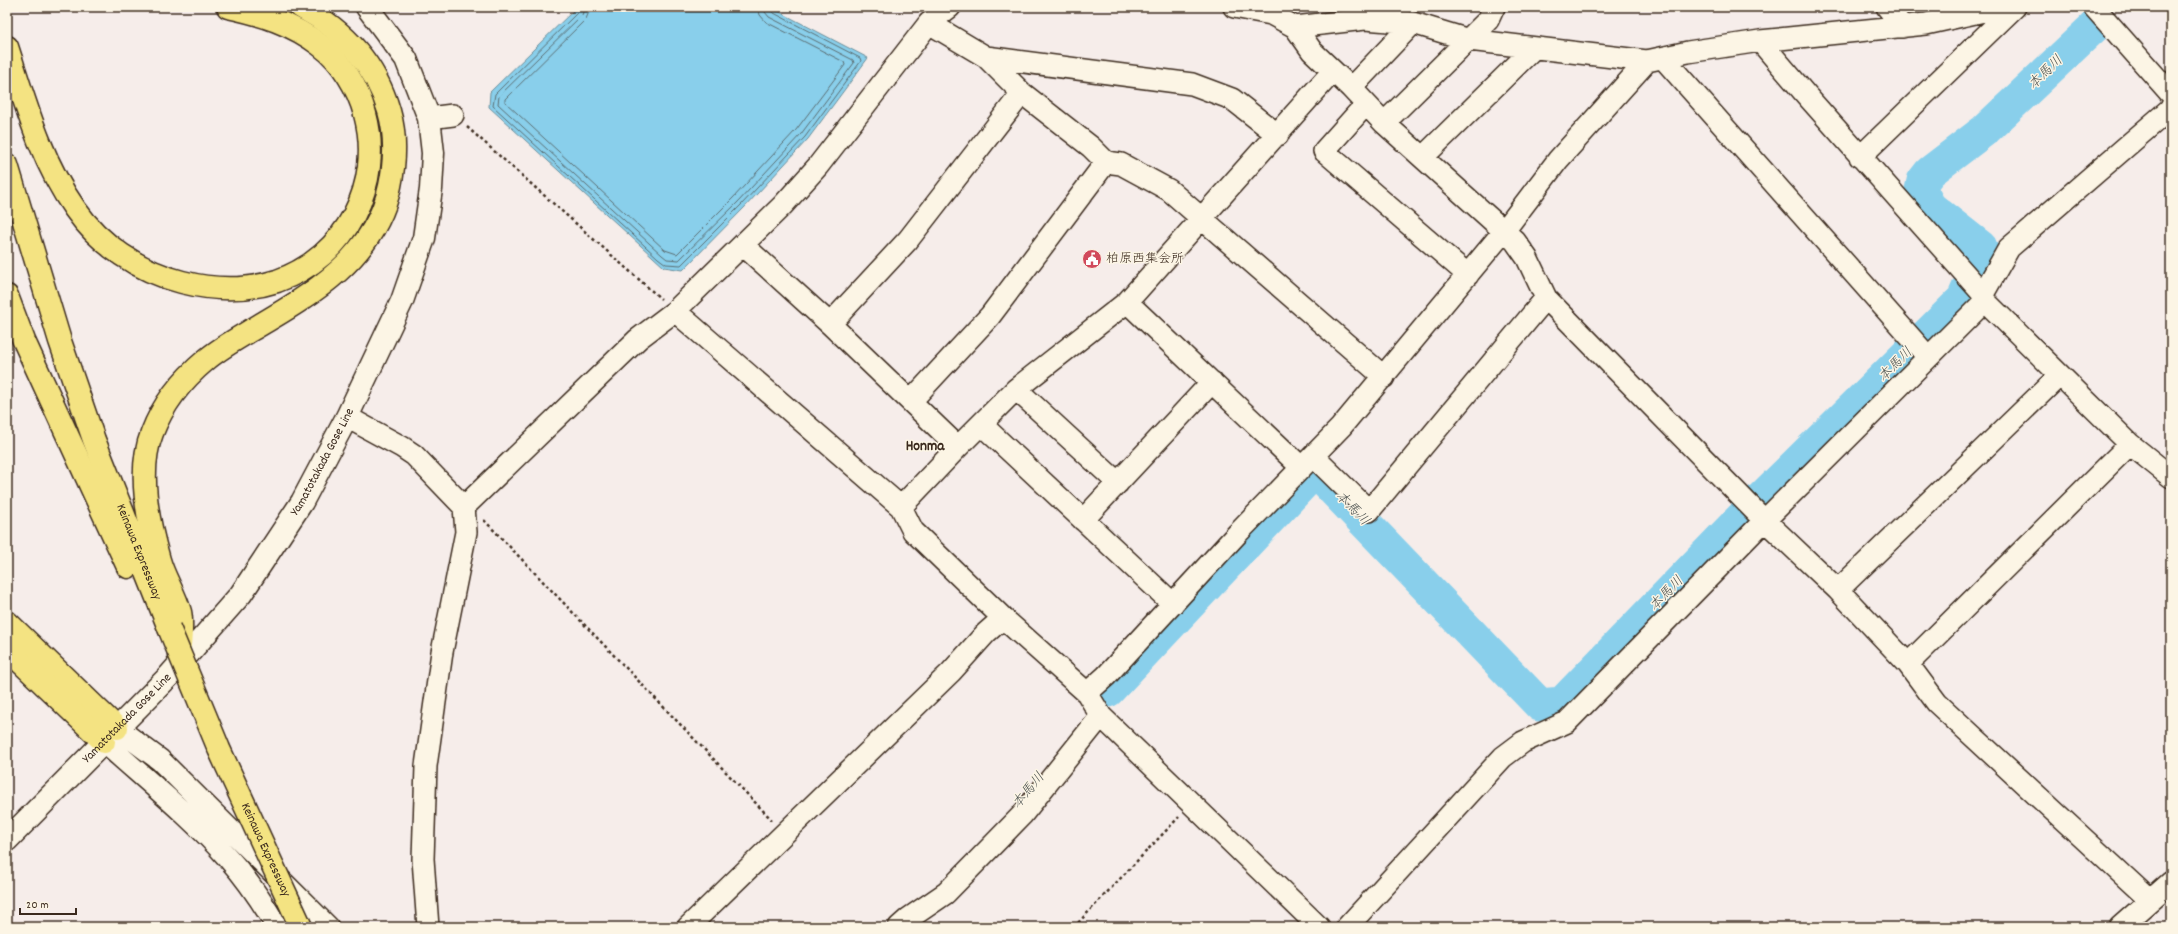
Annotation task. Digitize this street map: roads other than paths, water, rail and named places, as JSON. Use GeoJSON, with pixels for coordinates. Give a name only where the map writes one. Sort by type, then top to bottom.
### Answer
{"type":"FeatureCollection","features":[{"type":"Feature","properties":{"kind":"highway"},"geometry":{"type":"LineString","coordinates":[[7,47],[35,131],[48,161],[60,186],[76,210],[94,232],[116,251],[142,268],[169,279],[198,286],[226,288],[252,287],[277,281],[306,266],[318,258],[352,221],[362,198],[368,177],[371,154],[370,132],[364,107],[354,84],[340,64],[322,46],[302,32],[278,21],[252,12],[228,7]]}},
{"type":"Feature","properties":{"kind":"highway"},"geometry":{"type":"LineString","coordinates":[[170,626],[159,561],[150,523],[146,488],[146,458],[151,436],[161,413],[174,393],[207,359],[312,293],[351,259],[366,242],[378,221],[388,198],[393,172],[394,144],[391,119],[384,95],[373,72],[358,50],[340,32],[320,17],[301,7]]}},
{"type":"Feature","properties":{"kind":"highway","name":"Keinawa Expressway"},"geometry":{"type":"LineString","coordinates":[[7,164],[60,341],[94,440],[170,626],[179,656],[219,749],[301,927]]}},
{"type":"Feature","properties":{"kind":"highway"},"geometry":{"type":"LineString","coordinates":[[7,296],[24,341],[170,626],[219,749]]}},
{"type":"Feature","properties":{"kind":"highway"},"geometry":{"type":"LineString","coordinates":[[7,622],[110,735]]}},
{"type":"Feature","properties":{"kind":"highway"},"geometry":{"type":"LineString","coordinates":[[7,649],[110,735]]}},
{"type":"Feature","properties":{"kind":"main road","name":"Yamatotakada Gose Line"},"geometry":{"type":"LineString","coordinates":[[7,840],[168,677],[241,594],[302,502],[347,417],[402,301],[424,238],[432,182],[433,153],[429,118],[406,58],[367,7]]}},
{"type":"Feature","properties":{"kind":"street"},"geometry":{"type":"LineString","coordinates":[[464,507],[638,339],[675,312],[743,245],[818,166],[929,23],[950,7]]}},
{"type":"Feature","properties":{"kind":"street"},"geometry":{"type":"LineString","coordinates":[[1234,7],[1271,14],[1295,27],[1312,51],[1334,71],[1384,123],[1515,241],[1527,258],[1546,298],[1756,511],[1838,590],[1908,664],[1937,703],[2150,900]]}},
{"type":"Feature","properties":{"kind":"street"},"geometry":{"type":"LineString","coordinates":[[1384,123],[1488,20],[1494,7]]}},
{"type":"Feature","properties":{"kind":"street"},"geometry":{"type":"LineString","coordinates":[[1887,7],[1903,27]]}},
{"type":"Feature","properties":{"kind":"street"},"geometry":{"type":"LineString","coordinates":[[1295,27],[1365,19],[1413,23],[1469,40],[1655,60],[1688,52],[1760,41],[1926,24],[2002,7]]}},
{"type":"Feature","properties":{"kind":"street"},"geometry":{"type":"LineString","coordinates":[[1860,157],[2015,7]]}},
{"type":"Feature","properties":{"kind":"street"},"geometry":{"type":"LineString","coordinates":[[2094,7],[2171,94]]}},
{"type":"Feature","properties":{"kind":"street"},"geometry":{"type":"LineString","coordinates":[[929,23],[986,57],[1022,93],[1091,147],[1106,162],[1120,164],[1169,190],[1203,218],[1384,378]]}},
{"type":"Feature","properties":{"kind":"street"},"geometry":{"type":"LineString","coordinates":[[1351,88],[1413,23]]}},
{"type":"Feature","properties":{"kind":"street"},"geometry":{"type":"LineString","coordinates":[[1760,41],[1976,288],[2059,376],[2130,444],[2171,477]]}},
{"type":"Feature","properties":{"kind":"street"},"geometry":{"type":"LineString","coordinates":[[1423,157],[1534,48]]}},
{"type":"Feature","properties":{"kind":"street"},"geometry":{"type":"LineString","coordinates":[[986,57],[1192,84],[1232,99],[1278,135]]}},
{"type":"Feature","properties":{"kind":"street"},"geometry":{"type":"LineString","coordinates":[[900,927],[908,919],[946,894],[1022,815],[1094,704],[1106,676],[1384,378],[1504,232],[1558,160],[1655,60]]}},
{"type":"Feature","properties":{"kind":"street"},"geometry":{"type":"LineString","coordinates":[[1655,60],[1919,347]]}},
{"type":"Feature","properties":{"kind":"street"},"geometry":{"type":"LineString","coordinates":[[901,507],[1016,389],[1127,302],[1334,71]]}},
{"type":"Feature","properties":{"kind":"street"},"geometry":{"type":"LineString","coordinates":[[830,324],[908,240],[1022,93]]}},
{"type":"Feature","properties":{"kind":"street"},"geometry":{"type":"LineString","coordinates":[[1366,104],[1324,151],[1468,275]]}},
{"type":"Feature","properties":{"kind":"street"},"geometry":{"type":"LineString","coordinates":[[1347,927],[1503,757],[1523,742],[1567,722],[1756,511],[1976,288],[2009,248],[2171,108]]}},
{"type":"Feature","properties":{"kind":"street"},"geometry":{"type":"LineString","coordinates":[[429,118],[453,115]]}},
{"type":"Feature","properties":{"kind":"street"},"geometry":{"type":"LineString","coordinates":[[911,401],[990,316],[1106,162]]}},
{"type":"Feature","properties":{"kind":"street"},"geometry":{"type":"LineString","coordinates":[[743,245],[830,324],[958,447]]}},
{"type":"Feature","properties":{"kind":"street"},"geometry":{"type":"LineString","coordinates":[[1127,302],[1212,382],[1307,462],[1369,511],[1546,298]]}},
{"type":"Feature","properties":{"kind":"street"},"geometry":{"type":"LineString","coordinates":[[675,312],[901,507],[913,531],[1094,704],[1319,927]]}},
{"type":"Feature","properties":{"kind":"street"},"geometry":{"type":"LineString","coordinates":[[1838,590],[2059,376]]}},
{"type":"Feature","properties":{"kind":"street"},"geometry":{"type":"LineString","coordinates":[[1083,520],[1212,382]]}},
{"type":"Feature","properties":{"kind":"street"},"geometry":{"type":"LineString","coordinates":[[1016,389],[1118,483]]}},
{"type":"Feature","properties":{"kind":"street"},"geometry":{"type":"LineString","coordinates":[[347,417],[414,455],[464,507],[466,532],[442,652],[426,766],[423,859],[428,927]]}},
{"type":"Feature","properties":{"kind":"street"},"geometry":{"type":"LineString","coordinates":[[981,424],[1173,604]]}},
{"type":"Feature","properties":{"kind":"street"},"geometry":{"type":"LineString","coordinates":[[1908,664],[2130,444]]}},
{"type":"Feature","properties":{"kind":"street"},"geometry":{"type":"LineString","coordinates":[[688,927],[951,672],[986,633],[1003,618]]}},
{"type":"Feature","properties":{"kind":"street"},"geometry":{"type":"LineString","coordinates":[[110,735],[229,859],[261,900],[277,927]]}},
{"type":"Feature","properties":{"kind":"street"},"geometry":{"type":"LineString","coordinates":[[110,735],[160,760],[328,927]]}},
{"type":"Feature","properties":{"kind":"street"},"geometry":{"type":"LineString","coordinates":[[2120,927],[2171,882]]}},
{"type":"Feature","properties":{"kind":"water"},"geometry":{"type":"Polygon","coordinates":[[[577,7],[770,7],[868,58],[808,139],[744,208],[683,270],[664,267],[489,107],[490,92],[577,7]]]}},
{"type":"Feature","properties":{"kind":"waterway","name":"本馬川"},"geometry":{"type":"LineString","coordinates":[[1108,691],[1315,471],[1540,705],[1562,703],[1744,515],[1963,299],[1983,254],[1981,247],[1930,207],[1921,190],[1923,181],[1930,172],[1985,130],[2095,26]]}},
{"type":"Feature","properties":{"kind":"place","name":"柏原西集会所"},"geometry":{"type":"Point","coordinates":[1092,259]}},
{"type":"Feature","properties":{"kind":"district","name":"Honma"},"geometry":{"type":"Point","coordinates":[925,447]}}]}
